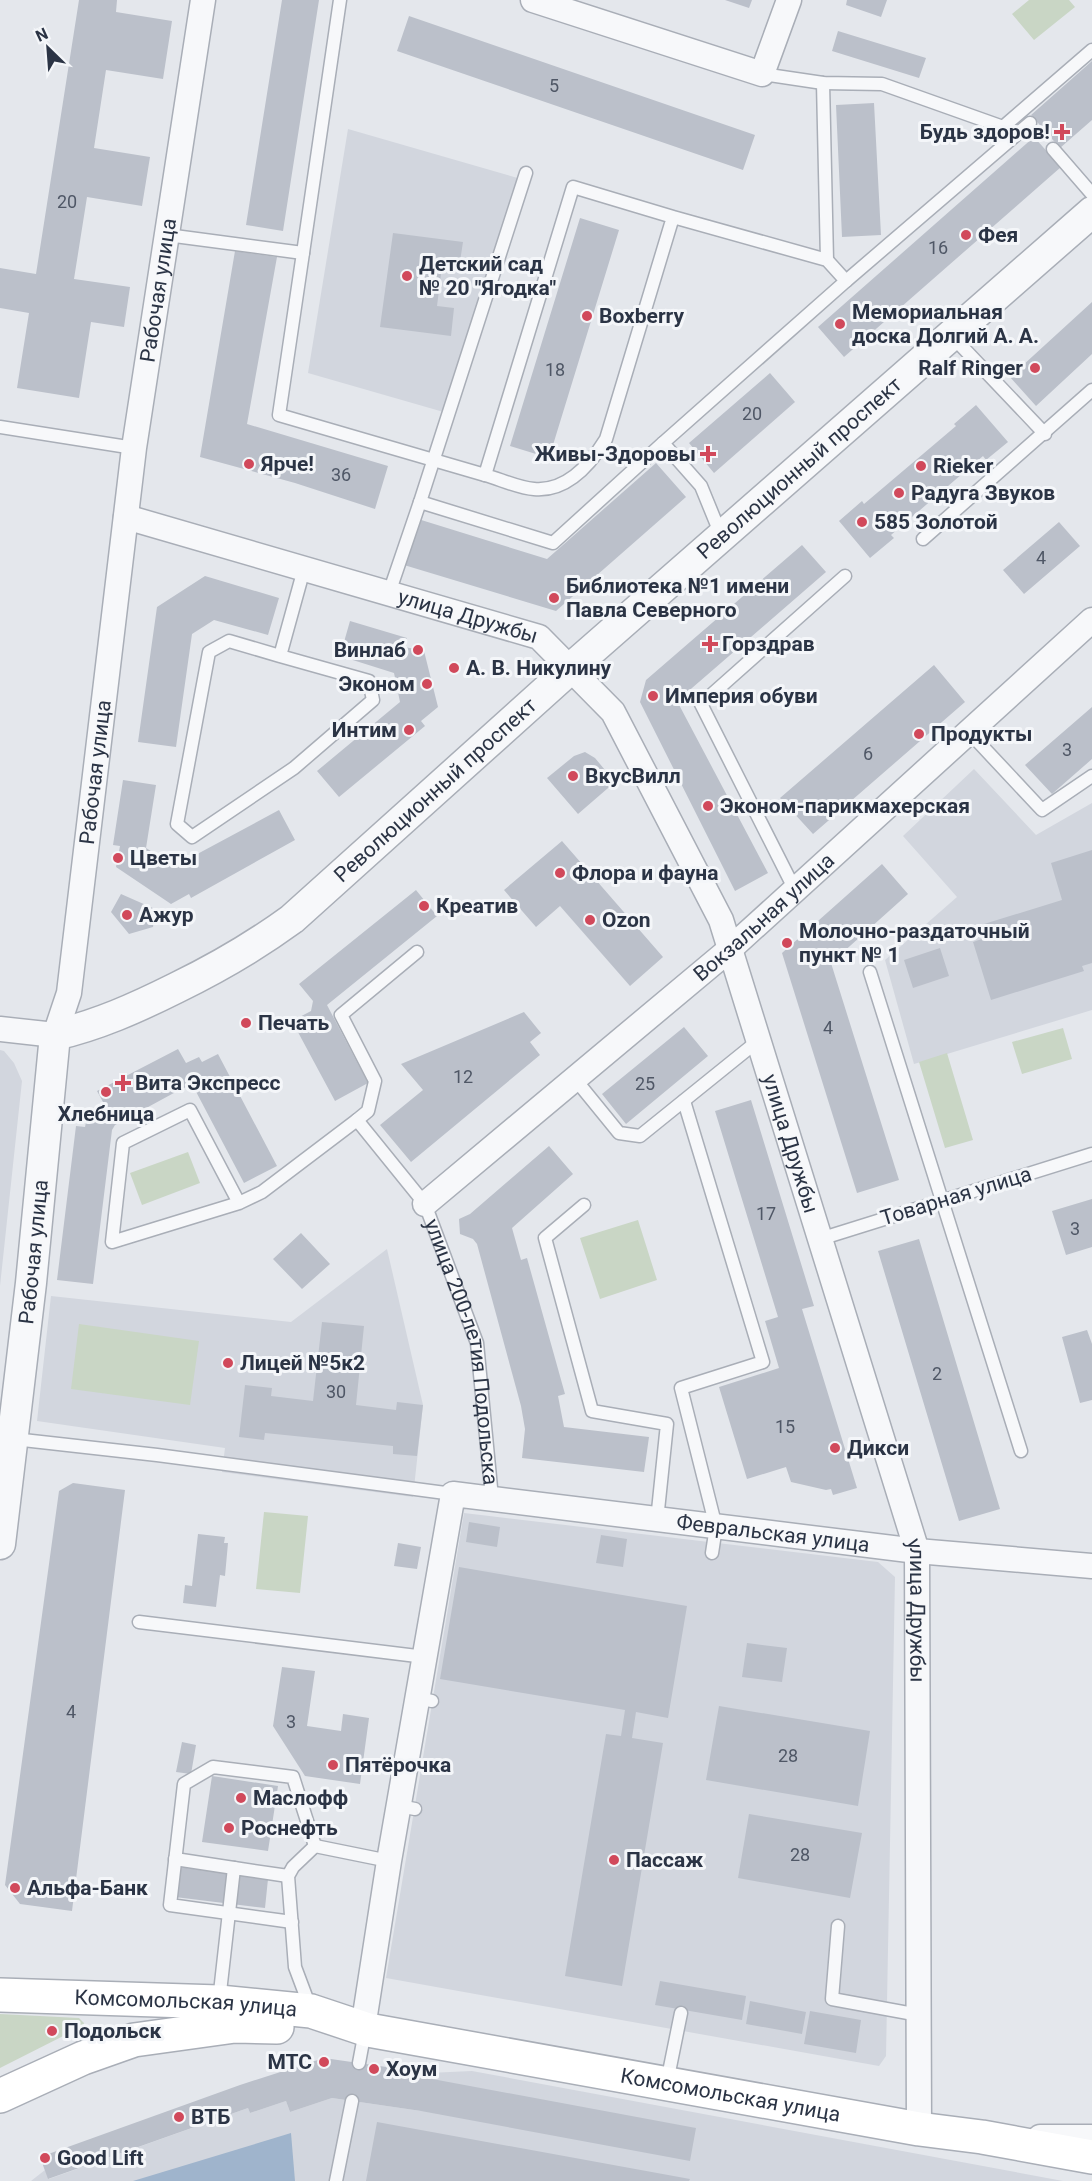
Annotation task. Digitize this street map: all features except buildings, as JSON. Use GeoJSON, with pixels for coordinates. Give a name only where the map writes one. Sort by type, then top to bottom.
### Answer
{"type":"FeatureCollection","features":[{"type":"Feature","properties":{"kind":"main road","name":"Комсомольская улица"},"geometry":{"type":"LineString","coordinates":[[0,1995],[219,2002],[311,2011],[365,2029],[919,2129],[982,2137],[1092,2157]]}},
{"type":"Feature","properties":{"kind":"main road","name":"Комсомольская улица"},"geometry":{"type":"LineString","coordinates":[[0,2096],[82,2058],[134,2040],[235,2026],[365,2029]]}},
{"type":"Feature","properties":{"kind":"street","name":"Рабочая улица"},"geometry":{"type":"LineString","coordinates":[[0,1544],[7,1438],[55,1035],[69,993],[135,448],[202,0]]}},
{"type":"Feature","properties":{"kind":"street"},"geometry":{"type":"LineString","coordinates":[[533,0],[762,74],[789,0]]}},
{"type":"Feature","properties":{"kind":"street","name":"Революционный проспект"},"geometry":{"type":"LineString","coordinates":[[0,1029],[55,1035],[87,1028],[129,1012],[216,968],[262,941],[292,919],[570,669],[1092,212]]}},
{"type":"Feature","properties":{"kind":"street","name":"улица Дружбы"},"geometry":{"type":"LineString","coordinates":[[126,517],[539,637],[612,712],[721,920],[917,1551],[919,2129]]}},
{"type":"Feature","properties":{"kind":"street","name":"Вокзальная улица"},"geometry":{"type":"LineString","coordinates":[[425,1204],[730,950],[1092,620]]}},
{"type":"Feature","properties":{"kind":"street","name":"улица 200-летия Подольска"},"geometry":{"type":"LineString","coordinates":[[365,2029],[389,1861],[407,1807],[425,1700],[425,1657],[450,1555],[453,1494],[492,1498]]}},
{"type":"Feature","properties":{"kind":"street","name":"Февральская улица"},"geometry":{"type":"LineString","coordinates":[[492,1498],[917,1551],[1092,1566]]}},
{"type":"Feature","properties":{"kind":"street"},"geometry":{"type":"LineString","coordinates":[[982,2137],[1092,2137]]}},
{"type":"Feature","properties":{"kind":"lane"},"geometry":{"type":"LineString","coordinates":[[339,0],[279,415],[532,489],[558,486],[581,472],[592,461],[606,439],[674,217]]}},
{"type":"Feature","properties":{"kind":"lane"},"geometry":{"type":"LineString","coordinates":[[1003,128],[1092,50]]}},
{"type":"Feature","properties":{"kind":"lane"},"geometry":{"type":"LineString","coordinates":[[762,74],[823,83],[882,84],[1003,128],[1013,138]]}},
{"type":"Feature","properties":{"kind":"lane"},"geometry":{"type":"LineString","coordinates":[[823,83],[827,260]]}},
{"type":"Feature","properties":{"kind":"lane"},"geometry":{"type":"LineString","coordinates":[[420,502],[553,543],[846,281],[1013,138],[1034,128],[1021,112]]}},
{"type":"Feature","properties":{"kind":"lane"},"geometry":{"type":"LineString","coordinates":[[1053,149],[1092,194]]}},
{"type":"Feature","properties":{"kind":"lane"},"geometry":{"type":"LineString","coordinates":[[389,593],[526,173]]}},
{"type":"Feature","properties":{"kind":"lane"},"geometry":{"type":"LineString","coordinates":[[485,475],[573,187],[827,260],[846,281]]}},
{"type":"Feature","properties":{"kind":"lane"},"geometry":{"type":"LineString","coordinates":[[167,235],[303,253]]}},
{"type":"Feature","properties":{"kind":"lane"},"geometry":{"type":"LineString","coordinates":[[951,335],[1045,434]]}},
{"type":"Feature","properties":{"kind":"lane"},"geometry":{"type":"LineString","coordinates":[[923,539],[1045,434],[1092,390]]}},
{"type":"Feature","properties":{"kind":"lane"},"geometry":{"type":"LineString","coordinates":[[0,427],[135,448]]}},
{"type":"Feature","properties":{"kind":"lane"},"geometry":{"type":"LineString","coordinates":[[663,443],[701,486],[722,536]]}},
{"type":"Feature","properties":{"kind":"lane"},"geometry":{"type":"LineString","coordinates":[[280,656],[304,569]]}},
{"type":"Feature","properties":{"kind":"lane"},"geometry":{"type":"LineString","coordinates":[[795,890],[700,704],[845,576]]}},
{"type":"Feature","properties":{"kind":"lane"},"geometry":{"type":"LineString","coordinates":[[229,641],[280,656],[369,681],[373,700],[294,768],[192,837],[177,824],[209,652],[229,641]]}},
{"type":"Feature","properties":{"kind":"lane"},"geometry":{"type":"LineString","coordinates":[[969,732],[1042,810],[1092,776]]}},
{"type":"Feature","properties":{"kind":"lane"},"geometry":{"type":"LineString","coordinates":[[239,1203],[190,1110],[123,1143],[112,1242],[239,1203],[262,1192],[368,1111],[375,1081],[341,1015],[417,952]]}},
{"type":"Feature","properties":{"kind":"lane"},"geometry":{"type":"LineString","coordinates":[[870,972],[1021,1451]]}},
{"type":"Feature","properties":{"kind":"lane"},"geometry":{"type":"LineString","coordinates":[[575,1079],[619,1133],[640,1136],[759,1040]]}},
{"type":"Feature","properties":{"kind":"lane"},"geometry":{"type":"LineString","coordinates":[[684,1101],[763,1362],[681,1388],[716,1527],[712,1553]]}},
{"type":"Feature","properties":{"kind":"lane","name":"улица 200-летия Подольска"},"geometry":{"type":"LineString","coordinates":[[357,1120],[425,1204],[477,1343],[492,1498]]}},
{"type":"Feature","properties":{"kind":"lane","name":"Товарная улица"},"geometry":{"type":"LineString","coordinates":[[820,1239],[1092,1154]]}},
{"type":"Feature","properties":{"kind":"lane"},"geometry":{"type":"LineString","coordinates":[[584,1205],[545,1238],[592,1411],[667,1424],[657,1520]]}},
{"type":"Feature","properties":{"kind":"lane"},"geometry":{"type":"LineString","coordinates":[[7,1438],[157,1455],[453,1494]]}},
{"type":"Feature","properties":{"kind":"lane"},"geometry":{"type":"LineString","coordinates":[[139,1622],[425,1657]]}},
{"type":"Feature","properties":{"kind":"lane"},"geometry":{"type":"LineString","coordinates":[[292,1922],[170,1905],[184,1784],[213,1767],[293,1777],[315,1846]]}},
{"type":"Feature","properties":{"kind":"lane"},"geometry":{"type":"LineString","coordinates":[[315,1846],[389,1861]]}},
{"type":"Feature","properties":{"kind":"lane"},"geometry":{"type":"LineString","coordinates":[[311,2011],[295,1967],[288,1876],[293,1867],[315,1846]]}},
{"type":"Feature","properties":{"kind":"lane"},"geometry":{"type":"LineString","coordinates":[[175,1859],[288,1876]]}},
{"type":"Feature","properties":{"kind":"lane"},"geometry":{"type":"LineString","coordinates":[[219,2002],[234,1868]]}},
{"type":"Feature","properties":{"kind":"lane"},"geometry":{"type":"LineString","coordinates":[[838,1926],[832,2000],[919,2016]]}},
{"type":"Feature","properties":{"kind":"lane"},"geometry":{"type":"LineString","coordinates":[[667,2084],[681,2013]]}},
{"type":"Feature","properties":{"kind":"lane"},"geometry":{"type":"LineString","coordinates":[[359,2063],[365,2029]]}},
{"type":"Feature","properties":{"kind":"lane"},"geometry":{"type":"LineString","coordinates":[[336,2181],[352,2101]]}},
{"type":"Feature","properties":{"kind":"shaded area","name":"Детский сад № 20 \"Ягодка\""},"geometry":{"type":"Polygon","coordinates":[[[348,129],[521,179],[447,413],[308,373],[348,129]]]}},
{"type":"Feature","properties":{"kind":"shaded area"},"geometry":{"type":"Polygon","coordinates":[[[974,769],[1036,835],[1092,803],[1092,1010],[914,1064],[885,960],[957,897],[903,836],[974,769]]]}},
{"type":"Feature","properties":{"kind":"shaded area"},"geometry":{"type":"Polygon","coordinates":[[[0,1050],[4,1051],[14,1063],[22,1081],[0,1286],[0,1050]]]}},
{"type":"Feature","properties":{"kind":"shaded area","name":"Лицей №5к2"},"geometry":{"type":"Polygon","coordinates":[[[387,1249],[423,1405],[413,1497],[222,1472],[225,1448],[37,1421],[51,1296],[291,1322],[387,1249]]]}},
{"type":"Feature","properties":{"kind":"shaded area"},"geometry":{"type":"Polygon","coordinates":[[[464,1513],[878,1562],[895,1577],[886,2056],[879,2066],[386,1978],[464,1513]]]}},
{"type":"Feature","properties":{"kind":"shaded area"},"geometry":{"type":"Polygon","coordinates":[[[472,2071],[1063,2181],[31,2181],[45,2170],[49,2179],[248,2108],[250,2113],[286,2101],[290,2112],[332,2098],[421,2111],[428,2073],[472,2071]]]}},
{"type":"Feature","properties":{"kind":"green space"},"geometry":{"type":"Polygon","coordinates":[[[1029,0],[1069,0],[1075,7],[1034,40],[1012,14],[1029,0]]]}},
{"type":"Feature","properties":{"kind":"green space"},"geometry":{"type":"Polygon","coordinates":[[[1063,1028],[1072,1059],[1022,1074],[1012,1042],[1063,1028]]]}},
{"type":"Feature","properties":{"kind":"green space"},"geometry":{"type":"Polygon","coordinates":[[[947,1053],[973,1140],[945,1148],[919,1062],[947,1053]]]}},
{"type":"Feature","properties":{"kind":"green space"},"geometry":{"type":"Polygon","coordinates":[[[188,1152],[200,1183],[142,1205],[130,1173],[188,1152]]]}},
{"type":"Feature","properties":{"kind":"green space"},"geometry":{"type":"Polygon","coordinates":[[[638,1220],[657,1280],[600,1299],[580,1238],[638,1220]]]}},
{"type":"Feature","properties":{"kind":"green space"},"geometry":{"type":"Polygon","coordinates":[[[79,1324],[199,1341],[190,1405],[71,1389],[79,1324]]]}},
{"type":"Feature","properties":{"kind":"green space"},"geometry":{"type":"Polygon","coordinates":[[[264,1512],[308,1516],[300,1593],[256,1589],[264,1512]]]}},
{"type":"Feature","properties":{"kind":"green space"},"geometry":{"type":"Polygon","coordinates":[[[0,2014],[79,2018],[84,2023],[83,2026],[0,2068],[0,2014]]]}},
{"type":"Feature","properties":{"kind":"water"},"geometry":{"type":"Polygon","coordinates":[[[291,2133],[295,2181],[133,2181],[291,2133]]]}},
{"type":"Feature","properties":{"kind":"place","name":"Будь здоров!"},"geometry":{"type":"Point","coordinates":[1062,132]}},
{"type":"Feature","properties":{"kind":"place","name":"Фея"},"geometry":{"type":"Point","coordinates":[966,235]}},
{"type":"Feature","properties":{"kind":"place","name":"Детский сад № 20 \"Ягодка\""},"geometry":{"type":"Point","coordinates":[407,276]}},
{"type":"Feature","properties":{"kind":"place","name":"Boxberry"},"geometry":{"type":"Point","coordinates":[587,316]}},
{"type":"Feature","properties":{"kind":"place","name":"Мемориальная доска Долгий А. А."},"geometry":{"type":"Point","coordinates":[840,324]}},
{"type":"Feature","properties":{"kind":"place","name":"Ralf Ringer"},"geometry":{"type":"Point","coordinates":[1035,368]}},
{"type":"Feature","properties":{"kind":"place","name":"Живы-Здоровы"},"geometry":{"type":"Point","coordinates":[708,454]}},
{"type":"Feature","properties":{"kind":"place","name":"Ярче!"},"geometry":{"type":"Point","coordinates":[249,464]}},
{"type":"Feature","properties":{"kind":"place","name":"Rieker"},"geometry":{"type":"Point","coordinates":[921,466]}},
{"type":"Feature","properties":{"kind":"place","name":"Радуга Звуков"},"geometry":{"type":"Point","coordinates":[899,493]}},
{"type":"Feature","properties":{"kind":"place","name":"585 Золотой"},"geometry":{"type":"Point","coordinates":[862,522]}},
{"type":"Feature","properties":{"kind":"place","name":"Библиотека №1 имени Павла Северного"},"geometry":{"type":"Point","coordinates":[554,598]}},
{"type":"Feature","properties":{"kind":"place","name":"Горздрав"},"geometry":{"type":"Point","coordinates":[710,644]}},
{"type":"Feature","properties":{"kind":"place","name":"Винлаб"},"geometry":{"type":"Point","coordinates":[418,650]}},
{"type":"Feature","properties":{"kind":"place","name":"А. В. Никулину"},"geometry":{"type":"Point","coordinates":[454,668]}},
{"type":"Feature","properties":{"kind":"place","name":"Эконом"},"geometry":{"type":"Point","coordinates":[427,684]}},
{"type":"Feature","properties":{"kind":"place","name":"Империя обуви"},"geometry":{"type":"Point","coordinates":[653,696]}},
{"type":"Feature","properties":{"kind":"place","name":"Интим"},"geometry":{"type":"Point","coordinates":[409,730]}},
{"type":"Feature","properties":{"kind":"place","name":"Продукты"},"geometry":{"type":"Point","coordinates":[919,734]}},
{"type":"Feature","properties":{"kind":"place","name":"ВкусВилл"},"geometry":{"type":"Point","coordinates":[573,776]}},
{"type":"Feature","properties":{"kind":"place","name":"Эконом-парикмахерская"},"geometry":{"type":"Point","coordinates":[708,806]}},
{"type":"Feature","properties":{"kind":"place","name":"Цветы"},"geometry":{"type":"Point","coordinates":[118,858]}},
{"type":"Feature","properties":{"kind":"place","name":"Флора и фауна"},"geometry":{"type":"Point","coordinates":[560,873]}},
{"type":"Feature","properties":{"kind":"place","name":"Креатив"},"geometry":{"type":"Point","coordinates":[424,906]}},
{"type":"Feature","properties":{"kind":"place","name":"Ажур"},"geometry":{"type":"Point","coordinates":[127,915]}},
{"type":"Feature","properties":{"kind":"place","name":"Ozon"},"geometry":{"type":"Point","coordinates":[590,920]}},
{"type":"Feature","properties":{"kind":"place","name":"Молочно-раздаточный пункт № 1"},"geometry":{"type":"Point","coordinates":[787,943]}},
{"type":"Feature","properties":{"kind":"place","name":"Печать"},"geometry":{"type":"Point","coordinates":[246,1023]}},
{"type":"Feature","properties":{"kind":"place","name":"Вита Экспресс"},"geometry":{"type":"Point","coordinates":[123,1083]}},
{"type":"Feature","properties":{"kind":"place","name":"Хлебница"},"geometry":{"type":"Point","coordinates":[106,1092]}},
{"type":"Feature","properties":{"kind":"place","name":"Лицей №5к2"},"geometry":{"type":"Point","coordinates":[228,1363]}},
{"type":"Feature","properties":{"kind":"place","name":"Дикси"},"geometry":{"type":"Point","coordinates":[835,1448]}},
{"type":"Feature","properties":{"kind":"place","name":"Пятёрочка"},"geometry":{"type":"Point","coordinates":[333,1765]}},
{"type":"Feature","properties":{"kind":"place","name":"Маслофф"},"geometry":{"type":"Point","coordinates":[241,1798]}},
{"type":"Feature","properties":{"kind":"place","name":"Роснефть"},"geometry":{"type":"Point","coordinates":[229,1828]}},
{"type":"Feature","properties":{"kind":"place","name":"Пассаж"},"geometry":{"type":"Point","coordinates":[614,1860]}},
{"type":"Feature","properties":{"kind":"place","name":"Альфа-Банк"},"geometry":{"type":"Point","coordinates":[15,1888]}},
{"type":"Feature","properties":{"kind":"place","name":"Подольск"},"geometry":{"type":"Point","coordinates":[52,2031]}},
{"type":"Feature","properties":{"kind":"place","name":"МТС"},"geometry":{"type":"Point","coordinates":[324,2062]}},
{"type":"Feature","properties":{"kind":"place","name":"Хоум"},"geometry":{"type":"Point","coordinates":[374,2069]}},
{"type":"Feature","properties":{"kind":"place","name":"ВТБ"},"geometry":{"type":"Point","coordinates":[179,2117]}},
{"type":"Feature","properties":{"kind":"place","name":"Good Lift"},"geometry":{"type":"Point","coordinates":[45,2158]}}]}
